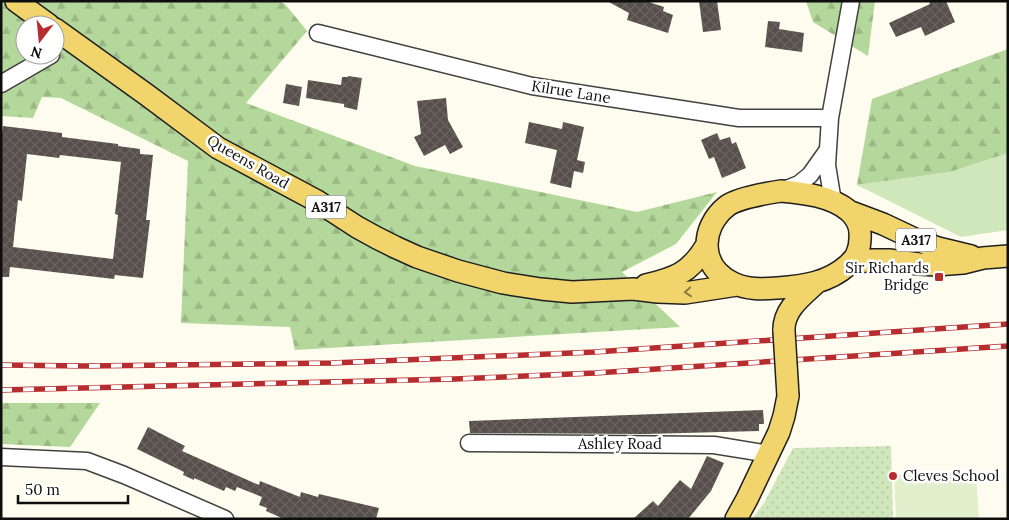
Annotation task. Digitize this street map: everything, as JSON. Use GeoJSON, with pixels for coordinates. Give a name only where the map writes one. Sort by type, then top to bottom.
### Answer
{"type":"FeatureCollection","features":[{"type":"Feature","properties":{"kind":"main road"},"geometry":{"type":"LineString","coordinates":[[16,1],[35,15]]}},
{"type":"Feature","properties":{"kind":"main road","name":"Queens Road"},"geometry":{"type":"LineString","coordinates":[[65,36],[218,148],[317,201],[357,227],[395,247],[458,271],[503,283],[541,290],[572,292],[633,288],[667,280],[683,272],[699,257],[706,246]]}},
{"type":"Feature","properties":{"kind":"main road"},"geometry":{"type":"LineString","coordinates":[[736,519],[769,454],[784,416],[788,396],[784,328],[771,303],[747,287],[724,279],[709,258],[706,246],[708,232],[714,220],[728,206],[736,202],[782,191],[808,194],[842,207],[858,222],[861,234],[857,254],[840,272],[816,283],[798,287],[747,287]]}},
{"type":"Feature","properties":{"kind":"main road","name":"A317"},"geometry":{"type":"LineString","coordinates":[[842,207],[918,241],[959,254],[983,258]]}},
{"type":"Feature","properties":{"kind":"main road","name":"A317"},"geometry":{"type":"LineString","coordinates":[[850,263],[889,260],[936,265],[1008,256]]}},
{"type":"Feature","properties":{"kind":"main road"},"geometry":{"type":"LineString","coordinates":[[784,328],[794,303],[816,283]]}},
{"type":"Feature","properties":{"kind":"main road","name":"Queens Road"},"geometry":{"type":"LineString","coordinates":[[633,288],[658,292],[685,293],[747,287]]}},
{"type":"Feature","properties":{"kind":"street"},"geometry":{"type":"LineString","coordinates":[[842,207],[827,165],[830,118],[852,1]]}},
{"type":"Feature","properties":{"kind":"street","name":"Kilrue Lane"},"geometry":{"type":"LineString","coordinates":[[318,33],[532,86],[739,118],[830,118]]}},
{"type":"Feature","properties":{"kind":"street"},"geometry":{"type":"LineString","coordinates":[[65,47],[74,42]]}},
{"type":"Feature","properties":{"kind":"street"},"geometry":{"type":"LineString","coordinates":[[1,84],[34,65]]}},
{"type":"Feature","properties":{"kind":"street"},"geometry":{"type":"LineString","coordinates":[[782,191],[799,184],[810,175],[828,151]]}},
{"type":"Feature","properties":{"kind":"street","name":"Ashley Road"},"geometry":{"type":"LineString","coordinates":[[469,443],[714,445],[769,454]]}},
{"type":"Feature","properties":{"kind":"street"},"geometry":{"type":"LineString","coordinates":[[1,457],[87,461],[225,519]]}},
{"type":"Feature","properties":{"kind":"green space"},"geometry":{"type":"Polygon","coordinates":[[[1,1],[278,1],[285,4],[307,31],[246,103],[415,166],[637,212],[717,192],[676,244],[622,272],[680,327],[295,350],[290,327],[181,323],[188,161],[61,98],[42,97],[33,118],[1,116],[1,1]]]}},
{"type":"Feature","properties":{"kind":"green space"},"geometry":{"type":"Polygon","coordinates":[[[806,1],[875,1],[868,56],[813,22],[806,1]]]}},
{"type":"Feature","properties":{"kind":"green space"},"geometry":{"type":"Polygon","coordinates":[[[1008,49],[1008,153],[950,172],[857,185],[872,99],[1008,49]]]}},
{"type":"Feature","properties":{"kind":"green space"},"geometry":{"type":"Polygon","coordinates":[[[1008,153],[1008,230],[961,237],[857,185],[950,172],[1008,153]]]}},
{"type":"Feature","properties":{"kind":"green space"},"geometry":{"type":"Polygon","coordinates":[[[1,403],[100,403],[70,447],[1,444],[1,403]]]}},
{"type":"Feature","properties":{"kind":"green space"},"geometry":{"type":"Polygon","coordinates":[[[891,446],[893,519],[752,519],[764,503],[793,448],[891,446]]]}},
{"type":"Feature","properties":{"kind":"green space"},"geometry":{"type":"Polygon","coordinates":[[[976,472],[979,519],[896,519],[894,475],[976,472]]]}},
{"type":"Feature","properties":{"kind":"building"},"geometry":{"type":"Polygon","coordinates":[[[607,1],[646,1],[664,7],[663,11],[673,15],[668,33],[627,20],[629,13],[607,1]]]}},
{"type":"Feature","properties":{"kind":"building"},"geometry":{"type":"Polygon","coordinates":[[[699,1],[717,1],[721,30],[703,32],[699,1]]]}},
{"type":"Feature","properties":{"kind":"building"},"geometry":{"type":"Polygon","coordinates":[[[929,1],[946,1],[955,22],[925,36],[921,27],[896,37],[889,23],[930,4],[929,1]]]}},
{"type":"Feature","properties":{"kind":"building"},"geometry":{"type":"Polygon","coordinates":[[[768,21],[780,22],[779,29],[804,33],[802,52],[765,47],[768,21]]]}},
{"type":"Feature","properties":{"kind":"building"},"geometry":{"type":"Polygon","coordinates":[[[342,77],[362,78],[357,110],[344,107],[344,104],[306,98],[308,80],[341,85],[342,77]]]}},
{"type":"Feature","properties":{"kind":"building"},"geometry":{"type":"Polygon","coordinates":[[[286,84],[302,87],[299,106],[283,103],[286,84]]]}},
{"type":"Feature","properties":{"kind":"building"},"geometry":{"type":"Polygon","coordinates":[[[446,98],[448,120],[463,147],[450,154],[445,145],[424,156],[414,137],[421,134],[417,101],[446,98]]]}},
{"type":"Feature","properties":{"kind":"building"},"geometry":{"type":"Polygon","coordinates":[[[529,122],[562,129],[563,122],[584,127],[577,160],[585,162],[583,173],[574,171],[571,188],[550,183],[557,150],[525,143],[529,122]]]}},
{"type":"Feature","properties":{"kind":"building"},"geometry":{"type":"Polygon","coordinates":[[[3,126],[62,133],[62,137],[118,144],[118,146],[140,149],[140,154],[153,155],[146,220],[150,220],[143,278],[115,275],[114,279],[10,267],[9,277],[1,277],[1,140],[3,126]],[[27,154],[22,201],[18,200],[13,247],[113,259],[118,215],[115,214],[121,162],[60,155],[59,158],[27,154]]]}},
{"type":"Feature","properties":{"kind":"building"},"geometry":{"type":"Polygon","coordinates":[[[717,133],[720,140],[730,137],[732,144],[736,142],[746,168],[722,178],[714,157],[709,159],[701,140],[717,133]]]}},
{"type":"Feature","properties":{"kind":"building"},"geometry":{"type":"Polygon","coordinates":[[[763,410],[764,424],[759,424],[759,431],[646,434],[470,433],[469,421],[763,410]]]}},
{"type":"Feature","properties":{"kind":"building"},"geometry":{"type":"Polygon","coordinates":[[[148,427],[185,446],[182,451],[259,485],[260,481],[300,497],[301,492],[318,497],[319,494],[379,508],[376,519],[284,519],[266,511],[267,508],[259,505],[262,497],[237,487],[235,491],[226,487],[224,491],[194,478],[194,480],[183,475],[184,472],[137,449],[148,427]]]}},
{"type":"Feature","properties":{"kind":"building"},"geometry":{"type":"Polygon","coordinates":[[[707,456],[724,463],[711,491],[688,519],[633,519],[653,501],[658,506],[680,480],[691,489],[707,456]]]}},
{"type":"Feature","properties":{"kind":"railway"},"geometry":{"type":"LineString","coordinates":[[1,365],[86,366],[332,363],[595,352],[1008,324]]}},
{"type":"Feature","properties":{"kind":"railway"},"geometry":{"type":"LineString","coordinates":[[1,390],[455,379],[595,373],[1008,346]]}},
{"type":"Feature","properties":{"kind":"place","name":"Sir Richards Bridge"},"geometry":{"type":"Point","coordinates":[939,277]}},
{"type":"Feature","properties":{"kind":"place","name":"Cleves School"},"geometry":{"type":"Point","coordinates":[893,476]}}]}
